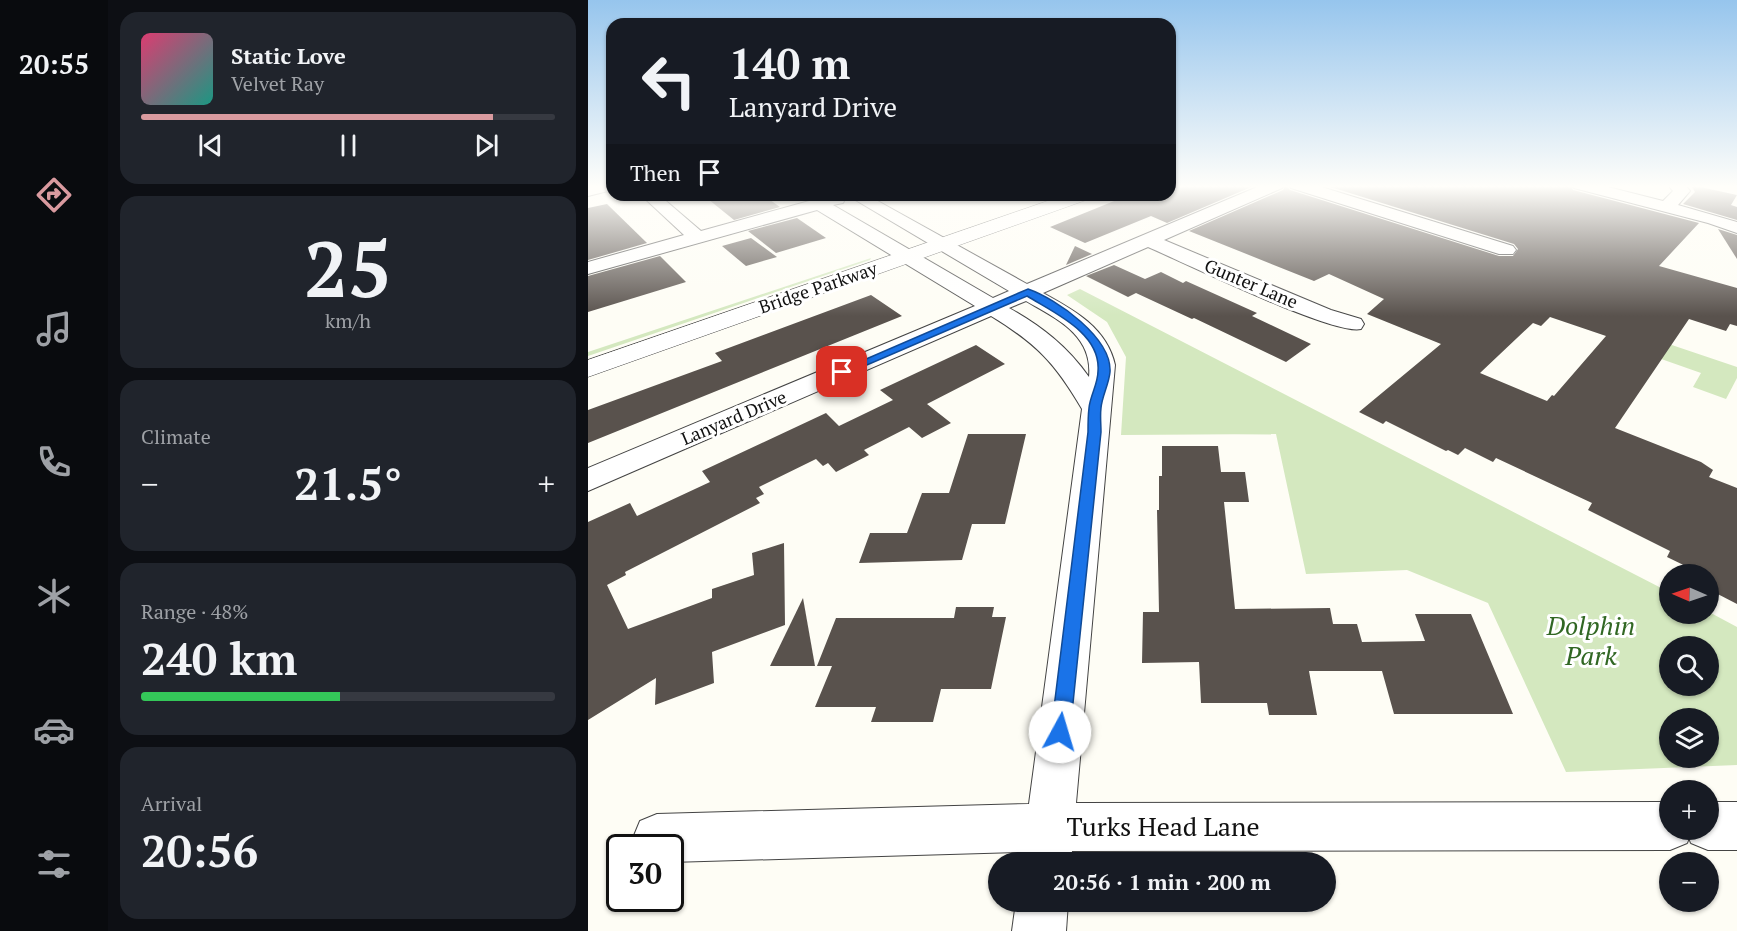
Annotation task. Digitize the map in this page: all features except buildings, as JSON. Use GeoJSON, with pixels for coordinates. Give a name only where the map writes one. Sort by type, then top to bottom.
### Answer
{"type":"FeatureCollection","features":[{"type":"Feature","properties":{"kind":"street"},"geometry":{"type":"LineString","coordinates":[[687,228],[697,237]]}},
{"type":"Feature","properties":{"kind":"street"},"geometry":{"type":"LineString","coordinates":[[588,268],[729,228]]}},
{"type":"Feature","properties":{"kind":"street"},"geometry":{"type":"LineString","coordinates":[[860,228],[993,307],[1052,346],[1072,370],[1095,408]]}},
{"type":"Feature","properties":{"kind":"street"},"geometry":{"type":"LineString","coordinates":[[914,228],[1028,292],[1074,321],[1087,332],[1102,355],[1104,371],[1095,408],[1048,845]]}},
{"type":"Feature","properties":{"kind":"street","name":"Bridge Parkway"},"geometry":{"type":"LineString","coordinates":[[933,239],[959,228]]}},
{"type":"Feature","properties":{"kind":"street","name":"Bridge Parkway"},"geometry":{"type":"LineString","coordinates":[[588,346],[969,228]]}},
{"type":"Feature","properties":{"kind":"street","name":"Lanyard Drive"},"geometry":{"type":"LineString","coordinates":[[588,480],[1178,228]]}},
{"type":"Feature","properties":{"kind":"street"},"geometry":{"type":"LineString","coordinates":[[1437,228],[1506,250]]}},
{"type":"Feature","properties":{"kind":"street","name":"Gunter Lane"},"geometry":{"type":"LineString","coordinates":[[1150,241],[1323,315],[1353,324]]}},
{"type":"Feature","properties":{"kind":"street","name":"Bridge Parkway"},"geometry":{"type":"LineString","coordinates":[[588,369],[897,251]]}},
{"type":"Feature","properties":{"kind":"street","name":"Turks Head Lane"},"geometry":{"type":"LineString","coordinates":[[684,838],[1048,845],[1659,826]]}},
{"type":"Feature","properties":{"kind":"street"},"geometry":{"type":"LineString","coordinates":[[1719,826],[1737,826]]}},
{"type":"Feature","properties":{"kind":"street"},"geometry":{"type":"LineString","coordinates":[[1039,931],[1041,912]]}},
{"type":"Feature","properties":{"kind":"green space"},"geometry":{"type":"Polygon","coordinates":[[[871,258],[870,260],[588,356],[588,352],[871,258]]]}},
{"type":"Feature","properties":{"kind":"green space","name":"Dolphin Park"},"geometry":{"type":"Polygon","coordinates":[[[1080,289],[1659,587],[1659,624],[1719,624],[1719,617],[1737,627],[1737,765],[1719,766],[1719,708],[1659,708],[1659,768],[1664,768],[1566,772],[1488,603],[1407,570],[1306,574],[1276,434],[1121,435],[1126,357],[1107,322],[1067,295],[1080,289]]]}},
{"type":"Feature","properties":{"kind":"green space"},"geometry":{"type":"Polygon","coordinates":[[[1657,340],[1737,367],[1737,378],[1726,399],[1693,387],[1701,373],[1647,354],[1657,340]]]}},
{"type":"Feature","properties":{"kind":"route"},"geometry":{"type":"LineString","coordinates":[[842,372],[1028,292],[1074,321],[1093,339],[1102,355],[1104,371],[1095,408],[1060,732]]}}]}
